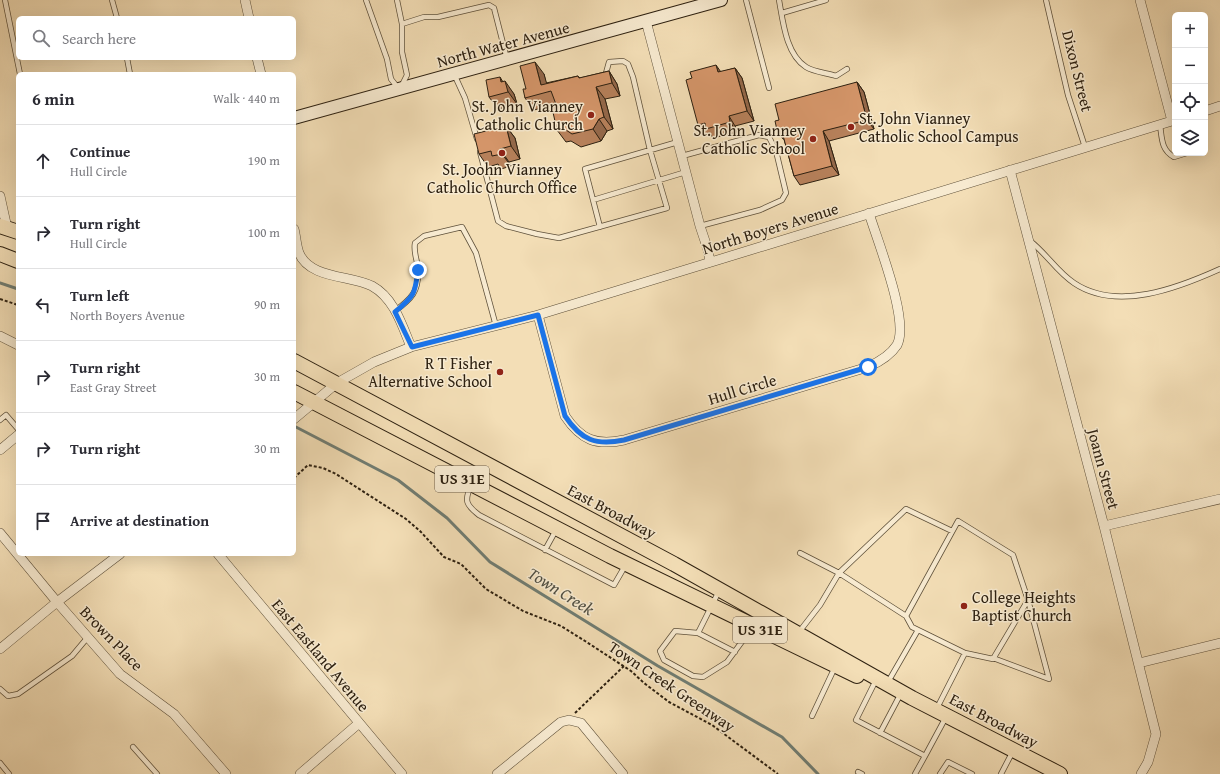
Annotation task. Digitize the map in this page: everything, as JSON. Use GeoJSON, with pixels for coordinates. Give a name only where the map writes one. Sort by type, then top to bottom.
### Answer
{"type":"FeatureCollection","features":[{"type":"Feature","properties":{"kind":"main road","name":"North Water Avenue"},"geometry":{"type":"LineString","coordinates":[[296,117],[646,21],[705,2],[721,0]]}},
{"type":"Feature","properties":{"kind":"main road"},"geometry":{"type":"LineString","coordinates":[[0,254],[16,260]]}},
{"type":"Feature","properties":{"kind":"main road","name":"East Broadway"},"geometry":{"type":"LineString","coordinates":[[296,361],[720,589],[798,633],[881,686]]}},
{"type":"Feature","properties":{"kind":"main road","name":"East Broadway"},"geometry":{"type":"LineString","coordinates":[[296,393],[557,528],[753,627],[836,666],[941,712],[1060,774]]}},
{"type":"Feature","properties":{"kind":"street"},"geometry":{"type":"LineString","coordinates":[[245,0],[249,16]]}},
{"type":"Feature","properties":{"kind":"street"},"geometry":{"type":"LineString","coordinates":[[1140,0],[1173,120]]}},
{"type":"Feature","properties":{"kind":"street"},"geometry":{"type":"LineString","coordinates":[[646,21],[710,262]]}},
{"type":"Feature","properties":{"kind":"street"},"geometry":{"type":"LineString","coordinates":[[258,60],[260,72]]}},
{"type":"Feature","properties":{"kind":"street"},"geometry":{"type":"LineString","coordinates":[[1208,110],[1220,106]]}},
{"type":"Feature","properties":{"kind":"street","name":"North Boyers Avenue"},"geometry":{"type":"LineString","coordinates":[[296,417],[337,383],[374,362],[412,347],[538,315],[1172,121]]}},
{"type":"Feature","properties":{"kind":"street","name":"Joann Street"},"geometry":{"type":"LineString","coordinates":[[1010,170],[1104,526],[1156,734],[1148,762],[1141,774]]}},
{"type":"Feature","properties":{"kind":"street"},"geometry":{"type":"LineString","coordinates":[[0,196],[8,229]]}},
{"type":"Feature","properties":{"kind":"street","name":"Hull Circle"},"geometry":{"type":"LineString","coordinates":[[538,315],[565,416],[571,426],[581,434],[596,442],[610,443],[624,440],[868,367],[880,362],[889,354],[897,345],[901,332],[897,305],[869,213]]}},
{"type":"Feature","properties":{"kind":"street"},"geometry":{"type":"LineString","coordinates":[[296,239],[299,253],[307,265],[372,286],[392,304],[412,347]]}},
{"type":"Feature","properties":{"kind":"street"},"geometry":{"type":"LineString","coordinates":[[0,336],[16,344]]}},
{"type":"Feature","properties":{"kind":"street"},"geometry":{"type":"LineString","coordinates":[[0,450],[16,437]]}},
{"type":"Feature","properties":{"kind":"street"},"geometry":{"type":"LineString","coordinates":[[1104,526],[1220,499]]}},
{"type":"Feature","properties":{"kind":"street","name":"Brown Place"},"geometry":{"type":"LineString","coordinates":[[0,534],[16,553]]}},
{"type":"Feature","properties":{"kind":"street","name":"Brown Place"},"geometry":{"type":"LineString","coordinates":[[18,556],[120,674],[174,714],[226,774]]}},
{"type":"Feature","properties":{"kind":"street"},"geometry":{"type":"LineString","coordinates":[[0,649],[57,602],[117,556]]}},
{"type":"Feature","properties":{"kind":"street","name":"East Eastland Avenue"},"geometry":{"type":"LineString","coordinates":[[220,556],[358,724],[402,774]]}},
{"type":"Feature","properties":{"kind":"street"},"geometry":{"type":"LineString","coordinates":[[1138,663],[1220,643]]}},
{"type":"Feature","properties":{"kind":"street"},"geometry":{"type":"LineString","coordinates":[[497,774],[561,722],[569,720],[581,722],[623,774]]}},
{"type":"Feature","properties":{"kind":"street"},"geometry":{"type":"LineString","coordinates":[[300,774],[358,724]]}},
{"type":"Feature","properties":{"kind":"lane"},"geometry":{"type":"LineString","coordinates":[[5,0],[16,54]]}},
{"type":"Feature","properties":{"kind":"lane"},"geometry":{"type":"LineString","coordinates":[[112,0],[116,16]]}},
{"type":"Feature","properties":{"kind":"lane"},"geometry":{"type":"LineString","coordinates":[[366,0],[387,59],[391,79],[400,90],[408,75],[402,52],[402,24],[397,0]]}},
{"type":"Feature","properties":{"kind":"lane"},"geometry":{"type":"LineString","coordinates":[[746,0],[769,88]]}},
{"type":"Feature","properties":{"kind":"lane"},"geometry":{"type":"LineString","coordinates":[[779,0],[788,40],[795,57],[807,68],[836,76],[847,69]]}},
{"type":"Feature","properties":{"kind":"lane"},"geometry":{"type":"LineString","coordinates":[[782,13],[826,0]]}},
{"type":"Feature","properties":{"kind":"lane","name":"Dixon Street"},"geometry":{"type":"LineString","coordinates":[[1046,0],[1068,95],[1085,147]]}},
{"type":"Feature","properties":{"kind":"lane"},"geometry":{"type":"LineString","coordinates":[[402,24],[424,17],[438,16],[489,5],[494,8],[508,59]]}},
{"type":"Feature","properties":{"kind":"lane"},"geometry":{"type":"LineString","coordinates":[[17,60],[20,72]]}},
{"type":"Feature","properties":{"kind":"lane"},"geometry":{"type":"LineString","coordinates":[[127,60],[130,72]]}},
{"type":"Feature","properties":{"kind":"lane"},"geometry":{"type":"LineString","coordinates":[[454,74],[469,110],[498,221],[506,226],[559,238],[667,208],[650,150],[633,77],[628,64],[623,61],[610,62],[606,73],[609,80]]}},
{"type":"Feature","properties":{"kind":"lane"},"geometry":{"type":"LineString","coordinates":[[1160,125],[1163,145],[1172,156]]}},
{"type":"Feature","properties":{"kind":"lane"},"geometry":{"type":"LineString","coordinates":[[682,156],[759,135],[769,137],[776,151],[786,193],[782,200],[760,210],[700,226]]}},
{"type":"Feature","properties":{"kind":"lane"},"geometry":{"type":"LineString","coordinates":[[600,227],[585,169],[678,142]]}},
{"type":"Feature","properties":{"kind":"lane"},"geometry":{"type":"LineString","coordinates":[[593,200],[686,172]]}},
{"type":"Feature","properties":{"kind":"lane"},"geometry":{"type":"LineString","coordinates":[[395,312],[412,298],[416,288],[418,270],[414,243],[424,236],[462,227],[476,253],[496,326]]}},
{"type":"Feature","properties":{"kind":"lane"},"geometry":{"type":"LineString","coordinates":[[1029,241],[1041,249],[1060,271],[1074,283],[1086,290],[1113,296],[1130,296],[1155,291],[1190,282],[1220,269]]}},
{"type":"Feature","properties":{"kind":"lane"},"geometry":{"type":"LineString","coordinates":[[0,420],[6,415],[16,427]]}},
{"type":"Feature","properties":{"kind":"lane"},"geometry":{"type":"LineString","coordinates":[[472,484],[466,496],[468,505],[473,510],[479,515],[545,550],[614,585],[626,563]]}},
{"type":"Feature","properties":{"kind":"lane"},"geometry":{"type":"LineString","coordinates":[[798,633],[820,605],[839,573],[906,508],[952,531]]}},
{"type":"Feature","properties":{"kind":"lane"},"geometry":{"type":"LineString","coordinates":[[800,553],[839,573],[906,616],[912,627],[966,652],[993,658],[1049,679],[1028,600],[1013,555],[958,521],[906,616]]}},
{"type":"Feature","properties":{"kind":"lane"},"geometry":{"type":"LineString","coordinates":[[545,550],[557,528]]}},
{"type":"Feature","properties":{"kind":"lane"},"geometry":{"type":"LineString","coordinates":[[698,633],[720,589]]}},
{"type":"Feature","properties":{"kind":"lane"},"geometry":{"type":"LineString","coordinates":[[993,658],[1028,600]]}},
{"type":"Feature","properties":{"kind":"lane"},"geometry":{"type":"LineString","coordinates":[[734,652],[698,633],[675,631],[660,651],[664,660],[693,676],[703,677],[727,662],[753,627]]}},
{"type":"Feature","properties":{"kind":"lane"},"geometry":{"type":"LineString","coordinates":[[918,630],[881,686],[856,720],[925,756]]}},
{"type":"Feature","properties":{"kind":"lane"},"geometry":{"type":"LineString","coordinates":[[0,689],[8,696],[18,694],[72,656],[88,637]]}},
{"type":"Feature","properties":{"kind":"lane"},"geometry":{"type":"LineString","coordinates":[[915,774],[925,756],[941,712],[966,652]]}},
{"type":"Feature","properties":{"kind":"lane"},"geometry":{"type":"LineString","coordinates":[[812,716],[836,666]]}},
{"type":"Feature","properties":{"kind":"lane"},"geometry":{"type":"LineString","coordinates":[[880,733],[905,697]]}},
{"type":"Feature","properties":{"kind":"lane"},"geometry":{"type":"LineString","coordinates":[[133,747],[157,774]]}},
{"type":"Feature","properties":{"kind":"lane"},"geometry":{"type":"LineString","coordinates":[[1001,774],[1013,750]]}},
{"type":"Feature","properties":{"kind":"lane"},"geometry":{"type":"LineString","coordinates":[[940,774],[948,762],[972,774]]}},
{"type":"Feature","properties":{"kind":"lane"},"geometry":{"type":"LineString","coordinates":[[0,763],[9,774]]}},
{"type":"Feature","properties":{"kind":"path"},"geometry":{"type":"LineString","coordinates":[[0,299],[16,304]]}},
{"type":"Feature","properties":{"kind":"path","name":"Town Creek Greenway"},"geometry":{"type":"LineString","coordinates":[[296,476],[308,465],[323,468],[336,474],[406,519],[420,531],[444,558],[461,564],[486,589],[523,611],[561,626],[624,666],[669,702],[712,726],[778,774]]}},
{"type":"Feature","properties":{"kind":"path"},"geometry":{"type":"LineString","coordinates":[[569,720],[581,706],[624,666]]}},
{"type":"Feature","properties":{"kind":"building"},"geometry":{"type":"Polygon","coordinates":[[[535,62],[541,85],[578,76],[579,78],[609,71],[612,83],[596,87],[604,117],[599,119],[593,129],[572,134],[563,128],[557,130],[552,108],[557,107],[551,91],[525,98],[523,89],[526,89],[520,66],[535,62]]]}},
{"type":"Feature","properties":{"kind":"building"},"geometry":{"type":"Polygon","coordinates":[[[716,65],[718,72],[735,68],[747,111],[729,116],[730,122],[706,129],[705,123],[698,125],[686,80],[692,78],[690,72],[716,65]]]}},
{"type":"Feature","properties":{"kind":"building"},"geometry":{"type":"Polygon","coordinates":[[[500,77],[501,82],[505,81],[508,92],[489,97],[486,80],[500,77]]]}},
{"type":"Feature","properties":{"kind":"building","name":"St. John Vianney Catholic School"},"geometry":{"type":"Polygon","coordinates":[[[857,82],[867,120],[823,131],[832,166],[794,176],[781,128],[777,130],[775,121],[779,120],[775,104],[857,82]]]}},
{"type":"Feature","properties":{"kind":"building"},"geometry":{"type":"Polygon","coordinates":[[[506,126],[511,146],[500,149],[502,154],[492,156],[491,151],[479,154],[474,134],[506,126]]]}},
{"type":"Feature","properties":{"kind":"waterway","name":"Town Creek"},"geometry":{"type":"LineString","coordinates":[[0,283],[16,288]]}},
{"type":"Feature","properties":{"kind":"waterway","name":"Town Creek"},"geometry":{"type":"LineString","coordinates":[[296,427],[398,480],[447,518],[490,562],[658,666],[782,737],[818,774]]}},
{"type":"Feature","properties":{"kind":"place","name":"St. John Vianney Catholic Church"},"geometry":{"type":"Point","coordinates":[591,115]}},
{"type":"Feature","properties":{"kind":"place","name":"St. John Vianney Catholic School Campus"},"geometry":{"type":"Point","coordinates":[851,127]}},
{"type":"Feature","properties":{"kind":"place","name":"St. John Vianney Catholic School"},"geometry":{"type":"Point","coordinates":[813,139]}},
{"type":"Feature","properties":{"kind":"place","name":"St. Joohn Vianney Catholic Church Office"},"geometry":{"type":"Point","coordinates":[502,153]}},
{"type":"Feature","properties":{"kind":"place","name":"R T Fisher Alternative School"},"geometry":{"type":"Point","coordinates":[500,372]}},
{"type":"Feature","properties":{"kind":"place","name":"College Heights Baptist Church"},"geometry":{"type":"Point","coordinates":[964,606]}},
{"type":"Feature","properties":{"kind":"route"},"geometry":{"type":"LineString","coordinates":[[418,270],[416,288],[412,298],[395,312],[412,347],[538,315],[565,416],[571,426],[581,434],[596,442],[610,443],[624,440],[868,367]]}}]}
